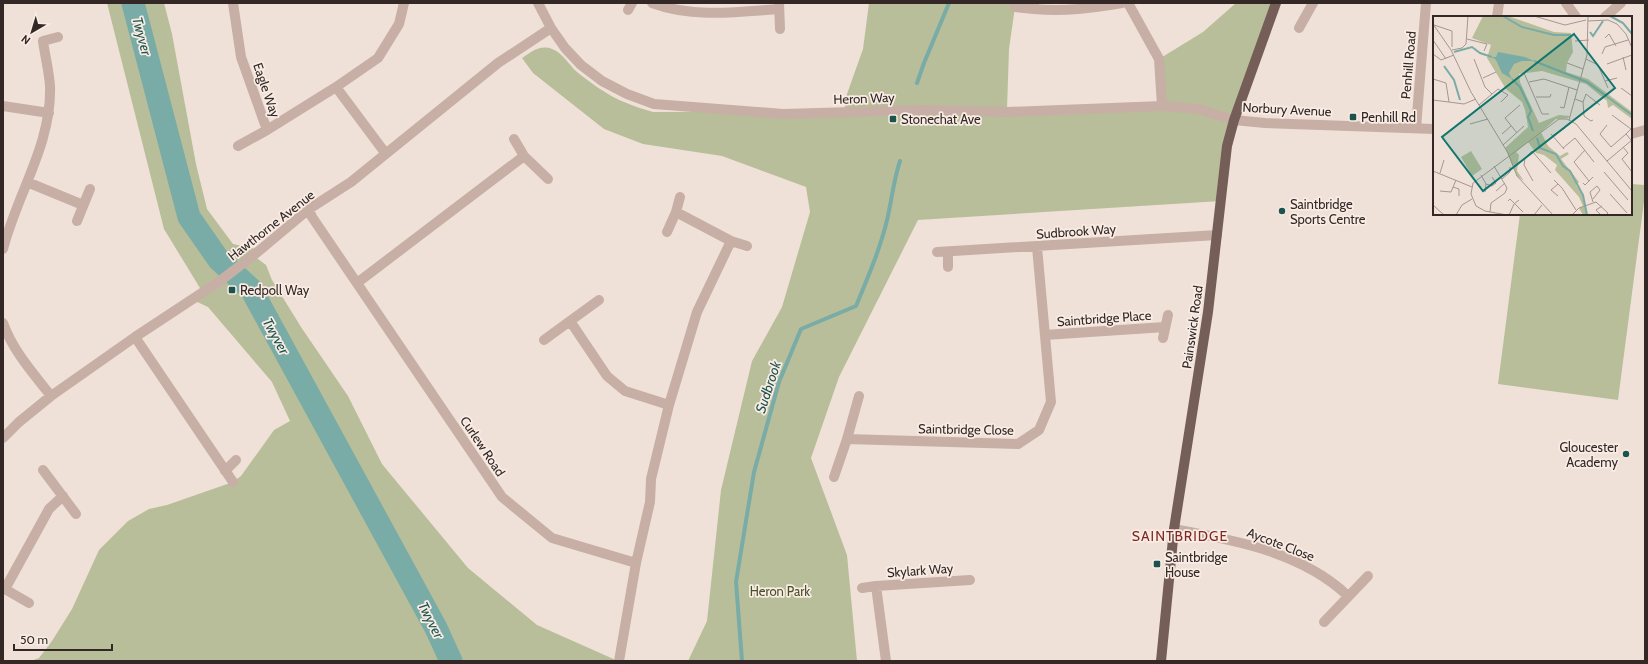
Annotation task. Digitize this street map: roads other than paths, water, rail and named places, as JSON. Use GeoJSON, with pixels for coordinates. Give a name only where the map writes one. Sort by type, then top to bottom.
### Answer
{"type":"FeatureCollection","features":[{"type":"Feature","properties":{"kind":"main road","name":"Painswick Road"},"geometry":{"type":"LineString","coordinates":[[1161,661],[1174,529],[1197,388],[1227,146],[1234,120],[1276,3]]}},
{"type":"Feature","properties":{"kind":"street","name":"Eagle Way"},"geometry":{"type":"LineString","coordinates":[[232,3],[241,57],[267,130],[336,88],[378,58],[399,24],[404,3]]}},
{"type":"Feature","properties":{"kind":"street","name":"Heron Way"},"geometry":{"type":"LineString","coordinates":[[538,3],[551,28],[565,48],[581,65],[602,81],[627,94],[654,104],[783,114],[922,110],[1007,112],[1162,106],[1202,110],[1234,120]]}},
{"type":"Feature","properties":{"kind":"street"},"geometry":{"type":"LineString","coordinates":[[652,3],[667,9],[718,13],[779,6],[780,29]]}},
{"type":"Feature","properties":{"kind":"street"},"geometry":{"type":"LineString","coordinates":[[1015,7],[1034,6],[1046,11],[1086,9],[1122,3]]}},
{"type":"Feature","properties":{"kind":"street"},"geometry":{"type":"LineString","coordinates":[[1128,3],[1159,59],[1162,106]]}},
{"type":"Feature","properties":{"kind":"street"},"geometry":{"type":"LineString","coordinates":[[1299,28],[1313,3]]}},
{"type":"Feature","properties":{"kind":"street","name":"Penhill Road"},"geometry":{"type":"LineString","coordinates":[[1416,128],[1426,3]]}},
{"type":"Feature","properties":{"kind":"street"},"geometry":{"type":"LineString","coordinates":[[1497,16],[1498,3]]}},
{"type":"Feature","properties":{"kind":"street"},"geometry":{"type":"LineString","coordinates":[[1566,3],[1575,16]]}},
{"type":"Feature","properties":{"kind":"street"},"geometry":{"type":"LineString","coordinates":[[1606,16],[1621,3]]}},
{"type":"Feature","properties":{"kind":"street","name":"Hawthorne Avenue"},"geometry":{"type":"LineString","coordinates":[[3,438],[19,422],[51,396],[135,337],[220,281],[247,261],[309,209],[351,182],[498,63],[551,28]]}},
{"type":"Feature","properties":{"kind":"street"},"geometry":{"type":"LineString","coordinates":[[3,249],[42,141],[49,113],[50,86],[43,41],[58,37]]}},
{"type":"Feature","properties":{"kind":"street"},"geometry":{"type":"LineString","coordinates":[[336,88],[386,154]]}},
{"type":"Feature","properties":{"kind":"street"},"geometry":{"type":"LineString","coordinates":[[3,106],[49,113]]}},
{"type":"Feature","properties":{"kind":"street","name":"Norbury Avenue"},"geometry":{"type":"LineString","coordinates":[[1234,120],[1433,129]]}},
{"type":"Feature","properties":{"kind":"street"},"geometry":{"type":"LineString","coordinates":[[238,146],[267,130]]}},
{"type":"Feature","properties":{"kind":"street"},"geometry":{"type":"LineString","coordinates":[[1632,134],[1645,130]]}},
{"type":"Feature","properties":{"kind":"street"},"geometry":{"type":"LineString","coordinates":[[514,140],[524,156],[548,179]]}},
{"type":"Feature","properties":{"kind":"street"},"geometry":{"type":"LineString","coordinates":[[357,283],[524,156]]}},
{"type":"Feature","properties":{"kind":"street"},"geometry":{"type":"LineString","coordinates":[[27,182],[83,205]]}},
{"type":"Feature","properties":{"kind":"street"},"geometry":{"type":"LineString","coordinates":[[77,221],[90,189]]}},
{"type":"Feature","properties":{"kind":"street"},"geometry":{"type":"LineString","coordinates":[[667,232],[676,212],[680,197]]}},
{"type":"Feature","properties":{"kind":"street","name":"Curlew Road"},"geometry":{"type":"LineString","coordinates":[[309,209],[312,217],[502,497],[552,538],[636,563]]}},
{"type":"Feature","properties":{"kind":"street"},"geometry":{"type":"LineString","coordinates":[[676,212],[731,240],[747,246]]}},
{"type":"Feature","properties":{"kind":"street","name":"Sudbrook Way"},"geometry":{"type":"LineString","coordinates":[[948,267],[943,252],[1216,235]]}},
{"type":"Feature","properties":{"kind":"street"},"geometry":{"type":"LineString","coordinates":[[619,661],[636,563],[650,502],[651,479],[669,405],[697,312],[731,240]]}},
{"type":"Feature","properties":{"kind":"street","name":"Saintbridge Close"},"geometry":{"type":"LineString","coordinates":[[847,439],[1018,444],[1039,430],[1051,402],[1037,247]]}},
{"type":"Feature","properties":{"kind":"street"},"geometry":{"type":"LineString","coordinates":[[544,340],[599,300]]}},
{"type":"Feature","properties":{"kind":"street"},"geometry":{"type":"LineString","coordinates":[[1163,338],[1168,315]]}},
{"type":"Feature","properties":{"kind":"street"},"geometry":{"type":"LineString","coordinates":[[570,321],[607,376],[625,391],[669,405]]}},
{"type":"Feature","properties":{"kind":"street"},"geometry":{"type":"LineString","coordinates":[[3,323],[7,335],[17,352],[51,396]]}},
{"type":"Feature","properties":{"kind":"street","name":"Saintbridge Place"},"geometry":{"type":"LineString","coordinates":[[1045,335],[1165,327]]}},
{"type":"Feature","properties":{"kind":"street"},"geometry":{"type":"LineString","coordinates":[[135,337],[233,482]]}},
{"type":"Feature","properties":{"kind":"street"},"geometry":{"type":"LineString","coordinates":[[834,477],[847,439],[859,396]]}},
{"type":"Feature","properties":{"kind":"street"},"geometry":{"type":"LineString","coordinates":[[225,471],[236,460]]}},
{"type":"Feature","properties":{"kind":"street"},"geometry":{"type":"LineString","coordinates":[[43,470],[76,514]]}},
{"type":"Feature","properties":{"kind":"street"},"geometry":{"type":"LineString","coordinates":[[29,603],[4,589],[49,509],[63,496]]}},
{"type":"Feature","properties":{"kind":"street","name":"Aycote Close"},"geometry":{"type":"LineString","coordinates":[[1174,529],[1235,540],[1282,556],[1320,574],[1348,596]]}},
{"type":"Feature","properties":{"kind":"street"},"geometry":{"type":"LineString","coordinates":[[1324,622],[1368,576]]}},
{"type":"Feature","properties":{"kind":"street","name":"Skylark Way"},"geometry":{"type":"LineString","coordinates":[[886,661],[876,586],[970,580]]}},
{"type":"Feature","properties":{"kind":"street"},"geometry":{"type":"LineString","coordinates":[[862,588],[876,586]]}},
{"type":"Feature","properties":{"kind":"waterway","name":"Twyver"},"geometry":{"type":"LineString","coordinates":[[133,3],[189,217],[219,260],[251,289],[436,628],[451,661]]}},
{"type":"Feature","properties":{"kind":"waterway","name":"Sudbrook"},"geometry":{"type":"LineString","coordinates":[[917,83],[949,3]]}},
{"type":"Feature","properties":{"kind":"waterway","name":"Sudbrook"},"geometry":{"type":"LineString","coordinates":[[742,661],[736,582],[754,472],[779,382],[801,329],[856,306],[882,239],[900,161]]}},
{"type":"Feature","properties":{"kind":"place","name":"Penhill Rd"},"geometry":{"type":"Point","coordinates":[1353,117]}},
{"type":"Feature","properties":{"kind":"place","name":"Stonechat Ave"},"geometry":{"type":"Point","coordinates":[893,119]}},
{"type":"Feature","properties":{"kind":"place","name":"Saintbridge Sports Centre"},"geometry":{"type":"Point","coordinates":[1282,211]}},
{"type":"Feature","properties":{"kind":"place","name":"Redpoll Way"},"geometry":{"type":"Point","coordinates":[232,290]}},
{"type":"Feature","properties":{"kind":"place","name":"Gloucester Academy"},"geometry":{"type":"Point","coordinates":[1626,454]}},
{"type":"Feature","properties":{"kind":"place","name":"Saintbridge House"},"geometry":{"type":"Point","coordinates":[1157,564]}},
{"type":"Feature","properties":{"kind":"district","name":"SAINTBRIDGE"},"geometry":{"type":"Point","coordinates":[1180,536]}},
{"type":"Feature","properties":{"kind":"park label","name":"Heron Park"},"geometry":{"type":"Point","coordinates":[780,591]}}]}
